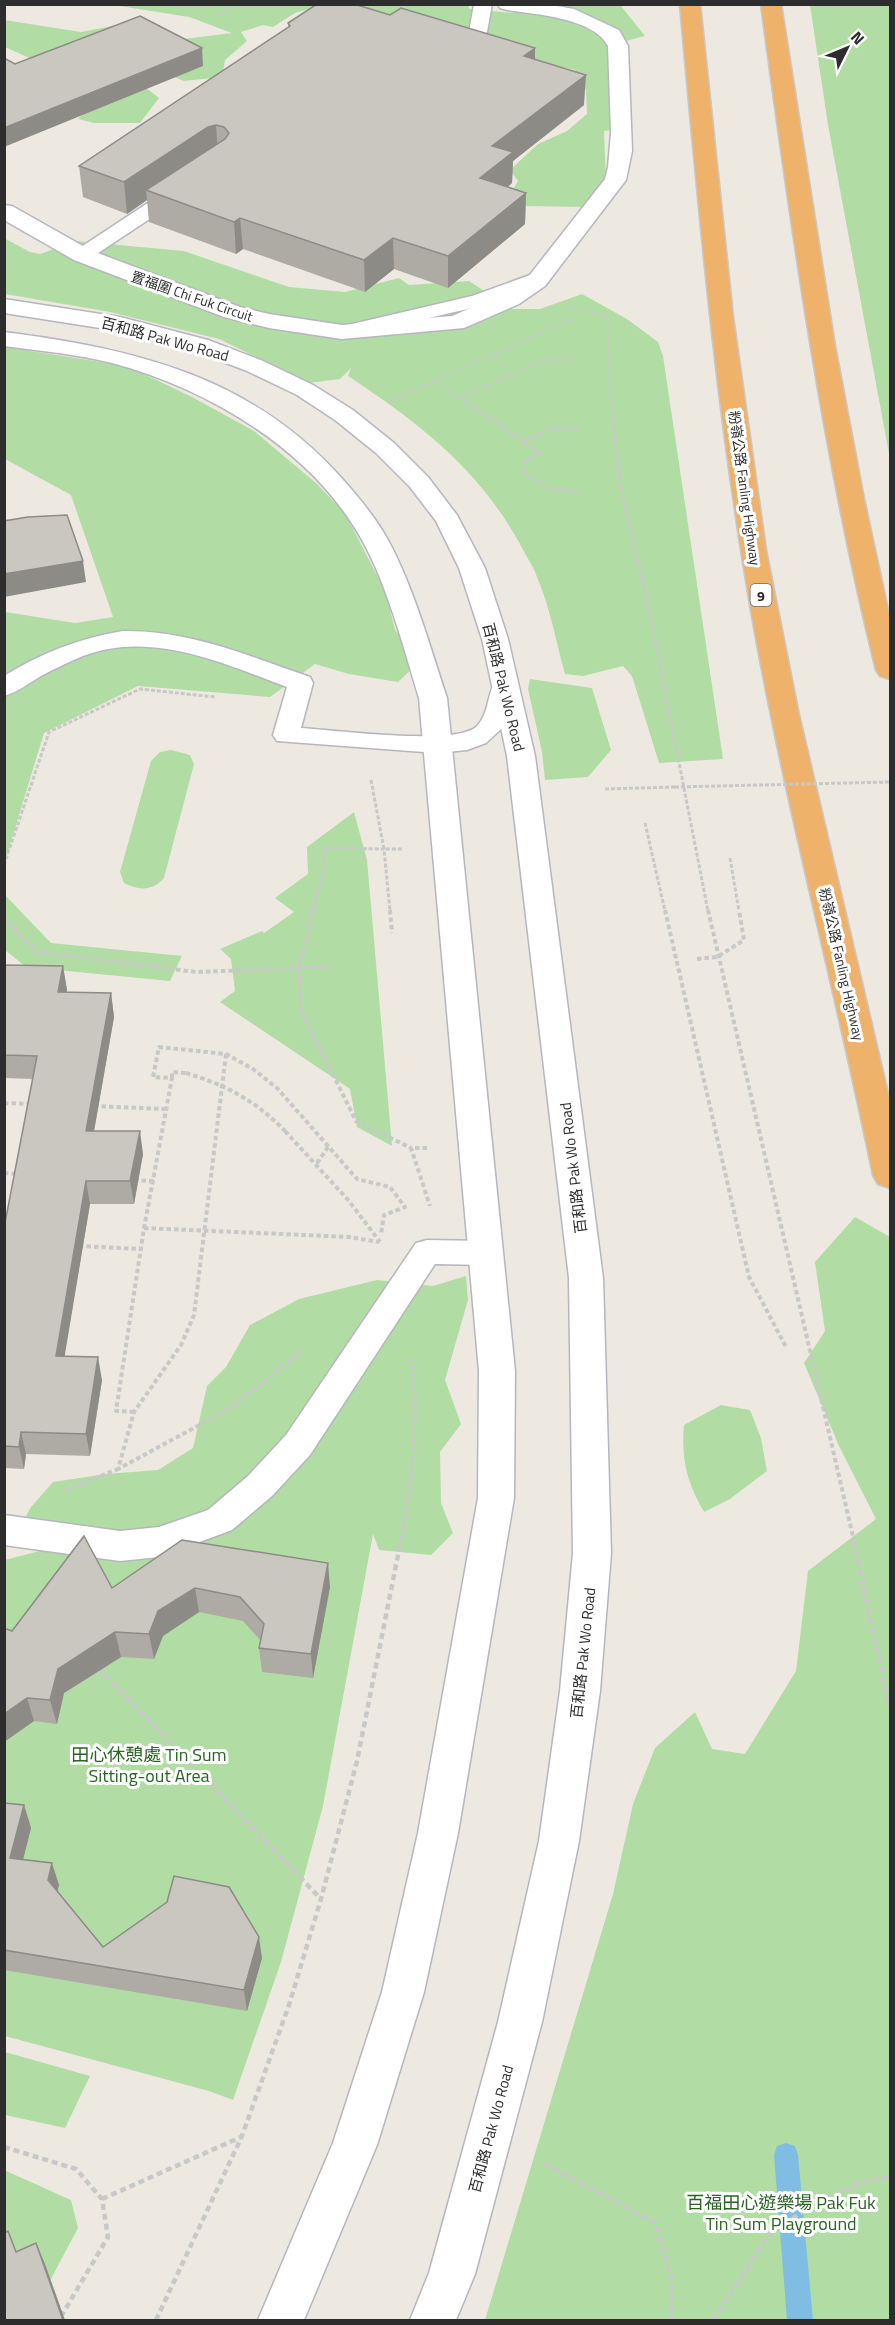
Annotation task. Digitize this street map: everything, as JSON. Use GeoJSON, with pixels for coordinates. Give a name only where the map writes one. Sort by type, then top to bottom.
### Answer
{"type":"FeatureCollection","features":[{"type":"Feature","properties":{"kind":"highway","name":"粉嶺公路 Fanling Highway"},"geometry":{"type":"LineString","coordinates":[[690,4],[727,361],[741,473],[766,626],[797,776],[847,978],[891,1175]]}},
{"type":"Feature","properties":{"kind":"highway"},"geometry":{"type":"LineString","coordinates":[[771,4],[809,262],[845,464],[876,619],[891,670]]}},
{"type":"Feature","properties":{"kind":"main road","name":"置福圍 Chi Fuk Circuit"},"geometry":{"type":"LineString","coordinates":[[4,211],[82,255],[232,312],[268,321],[342,332],[456,323],[511,299],[540,277],[615,180],[619,170],[621,142],[618,46],[612,33],[574,15],[507,4]]}},
{"type":"Feature","properties":{"kind":"main road","name":"百和路 Pak Wo Road"},"geometry":{"type":"LineString","coordinates":[[4,306],[120,324],[200,345],[255,366],[305,390],[344,415],[385,448],[419,482],[448,520],[472,568],[495,639],[506,686],[523,768],[586,1278],[592,1553],[580,1691],[559,1841],[520,2022],[452,2274],[433,2320]]}},
{"type":"Feature","properties":{"kind":"main road","name":"百和路 Pak Wo Road"},"geometry":{"type":"LineString","coordinates":[[4,339],[83,350],[133,361],[192,382],[246,409],[288,437],[315,462],[372,534],[407,616],[433,698],[497,1371],[496,1498],[438,1833],[403,1992],[355,2145],[281,2320]]}},
{"type":"Feature","properties":{"kind":"lane"},"geometry":{"type":"LineString","coordinates":[[478,32],[483,4]]}},
{"type":"Feature","properties":{"kind":"lane"},"geometry":{"type":"LineString","coordinates":[[82,255],[200,177]]}},
{"type":"Feature","properties":{"kind":"lane"},"geometry":{"type":"LineString","coordinates":[[4,688],[48,663],[78,650],[123,639],[148,639],[195,648],[298,694],[286,735],[437,745],[462,744],[478,738],[489,730],[498,713],[506,686]]}},
{"type":"Feature","properties":{"kind":"lane"},"geometry":{"type":"LineString","coordinates":[[4,1530],[120,1546],[159,1542],[220,1520],[260,1486],[298,1445],[427,1252],[486,1253]]}},
{"type":"Feature","properties":{"kind":"path"},"geometry":{"type":"LineString","coordinates":[[214,4],[236,6]]}},
{"type":"Feature","properties":{"kind":"path"},"geometry":{"type":"LineString","coordinates":[[432,4],[450,7]]}},
{"type":"Feature","properties":{"kind":"path"},"geometry":{"type":"LineString","coordinates":[[220,14],[236,6]]}},
{"type":"Feature","properties":{"kind":"path"},"geometry":{"type":"LineString","coordinates":[[607,316],[608,362],[620,484],[651,620],[717,957],[731,1000],[762,1156],[853,1528],[891,1709]]}},
{"type":"Feature","properties":{"kind":"path"},"geometry":{"type":"LineString","coordinates":[[381,405],[573,319]]}},
{"type":"Feature","properties":{"kind":"path"},"geometry":{"type":"LineString","coordinates":[[459,398],[544,361],[576,360]]}},
{"type":"Feature","properties":{"kind":"path"},"geometry":{"type":"LineString","coordinates":[[435,381],[541,453],[526,460],[524,472],[548,489],[581,492]]}},
{"type":"Feature","properties":{"kind":"path"},"geometry":{"type":"LineString","coordinates":[[523,442],[552,428],[579,430]]}},
{"type":"Feature","properties":{"kind":"path"},"geometry":{"type":"LineString","coordinates":[[4,865],[49,732],[140,689],[298,694]]}},
{"type":"Feature","properties":{"kind":"path"},"geometry":{"type":"LineString","coordinates":[[365,742],[384,849],[392,933]]}},
{"type":"Feature","properties":{"kind":"path"},"geometry":{"type":"LineString","coordinates":[[605,789],[891,782]]}},
{"type":"Feature","properties":{"kind":"path"},"geometry":{"type":"LineString","coordinates":[[645,823],[749,1277],[786,1347]]}},
{"type":"Feature","properties":{"kind":"path"},"geometry":{"type":"LineString","coordinates":[[409,849],[325,848],[324,867],[299,967],[301,1010],[356,1121],[411,1148],[430,1148]]}},
{"type":"Feature","properties":{"kind":"path"},"geometry":{"type":"LineString","coordinates":[[698,959],[717,957],[744,940],[730,858]]}},
{"type":"Feature","properties":{"kind":"path"},"geometry":{"type":"LineString","coordinates":[[4,918],[37,952],[196,972],[330,967]]}},
{"type":"Feature","properties":{"kind":"path"},"geometry":{"type":"LineString","coordinates":[[172,1078],[153,1077],[159,1047],[226,1054],[252,1069],[277,1088],[357,1179],[390,1187],[405,1207],[384,1215],[380,1242],[376,1250]]}},
{"type":"Feature","properties":{"kind":"path"},"geometry":{"type":"LineString","coordinates":[[226,1054],[194,1315],[181,1345],[134,1412],[118,1469],[231,1408],[288,1364],[309,1344]]}},
{"type":"Feature","properties":{"kind":"path"},"geometry":{"type":"LineString","coordinates":[[134,1412],[116,1412],[144,1228],[172,1072],[186,1073],[232,1089],[250,1098],[264,1109],[349,1201],[380,1242]]}},
{"type":"Feature","properties":{"kind":"path"},"geometry":{"type":"LineString","coordinates":[[4,1103],[39,1104]]}},
{"type":"Feature","properties":{"kind":"path"},"geometry":{"type":"LineString","coordinates":[[85,1106],[165,1109]]}},
{"type":"Feature","properties":{"kind":"path"},"geometry":{"type":"LineString","coordinates":[[316,1164],[328,1147]]}},
{"type":"Feature","properties":{"kind":"path"},"geometry":{"type":"LineString","coordinates":[[411,1148],[434,1217],[427,1252]]}},
{"type":"Feature","properties":{"kind":"path"},"geometry":{"type":"LineString","coordinates":[[4,1173],[28,1174]]}},
{"type":"Feature","properties":{"kind":"path"},"geometry":{"type":"LineString","coordinates":[[130,1180],[153,1181]]}},
{"type":"Feature","properties":{"kind":"path"},"geometry":{"type":"LineString","coordinates":[[144,1228],[349,1237]]}},
{"type":"Feature","properties":{"kind":"path"},"geometry":{"type":"LineString","coordinates":[[73,1246],[141,1249]]}},
{"type":"Feature","properties":{"kind":"path"},"geometry":{"type":"LineString","coordinates":[[156,2320],[242,2136],[289,2005],[321,1899],[357,1761],[408,1506],[416,1399],[411,1347]]}},
{"type":"Feature","properties":{"kind":"path"},"geometry":{"type":"LineString","coordinates":[[95,1664],[321,1899]]}},
{"type":"Feature","properties":{"kind":"path"},"geometry":{"type":"LineString","coordinates":[[102,2199],[242,2136]]}},
{"type":"Feature","properties":{"kind":"path"},"geometry":{"type":"LineString","coordinates":[[4,2147],[76,2169],[102,2199],[108,2237],[59,2320]]}},
{"type":"Feature","properties":{"kind":"path"},"geometry":{"type":"LineString","coordinates":[[544,2164],[655,2223],[671,2276],[672,2320]]}},
{"type":"Feature","properties":{"kind":"path"},"geometry":{"type":"LineString","coordinates":[[713,2320],[768,2236],[816,2202],[868,2181],[891,2177]]}},
{"type":"Feature","properties":{"kind":"green space"},"geometry":{"type":"Polygon","coordinates":[[[467,4],[470,9],[513,13],[518,5],[623,4],[621,6],[645,36],[626,41],[627,128],[604,131],[606,183],[584,207],[522,206],[505,203],[518,181],[510,170],[538,144],[567,131],[587,114],[586,90],[575,70],[501,53],[322,5],[295,13],[273,27],[263,25],[241,32],[247,41],[225,60],[222,77],[184,81],[160,71],[127,73],[159,98],[140,123],[94,123],[78,119],[100,97],[76,79],[5,47],[4,20],[81,32],[123,24],[183,39],[232,33],[189,17],[113,5],[467,4]]]}},
{"type":"Feature","properties":{"kind":"green space"},"geometry":{"type":"Polygon","coordinates":[[[810,5],[890,5],[890,459],[828,125],[810,5]]]}},
{"type":"Feature","properties":{"kind":"green space"},"geometry":{"type":"Polygon","coordinates":[[[4,238],[30,252],[40,254],[76,241],[184,251],[289,287],[345,292],[399,278],[409,285],[469,281],[512,309],[540,309],[582,294],[627,319],[658,342],[663,356],[723,759],[659,763],[632,676],[623,666],[583,676],[565,674],[542,588],[531,564],[503,517],[485,492],[445,449],[423,430],[348,376],[351,368],[340,379],[309,383],[219,339],[110,312],[5,294],[4,238]]]}},
{"type":"Feature","properties":{"kind":"green space"},"geometry":{"type":"Polygon","coordinates":[[[5,347],[127,366],[192,397],[254,431],[316,483],[345,513],[386,593],[395,630],[421,660],[398,682],[349,674],[315,664],[270,697],[138,686],[44,733],[5,861],[5,612],[75,623],[113,617],[71,495],[5,459],[5,347]]]}},
{"type":"Feature","properties":{"kind":"green space"},"geometry":{"type":"Polygon","coordinates":[[[530,679],[592,688],[611,750],[588,777],[545,780],[542,752],[528,689],[530,679]]]}},
{"type":"Feature","properties":{"kind":"green space"},"geometry":{"type":"Polygon","coordinates":[[[171,750],[190,755],[194,764],[164,878],[150,887],[135,887],[124,883],[120,872],[151,761],[160,752],[171,750]]]}},
{"type":"Feature","properties":{"kind":"green space"},"geometry":{"type":"Polygon","coordinates":[[[354,812],[367,860],[392,1146],[357,1127],[350,1089],[220,1002],[235,991],[231,959],[220,949],[262,931],[264,933],[294,912],[275,898],[308,874],[307,847],[354,812]]]}},
{"type":"Feature","properties":{"kind":"green space"},"geometry":{"type":"Polygon","coordinates":[[[4,894],[51,943],[182,956],[170,981],[26,967],[5,950],[4,894]]]}},
{"type":"Feature","properties":{"kind":"green space","name":"百福田心遊樂場 Pak Fuk Tin Sum Playground"},"geometry":{"type":"Polygon","coordinates":[[[855,1217],[890,1237],[890,2320],[485,2320],[613,1894],[633,1804],[655,1748],[695,1712],[712,1749],[745,1754],[796,1671],[808,1571],[876,1519],[839,1446],[804,1363],[825,1331],[815,1262],[855,1217]]]}},
{"type":"Feature","properties":{"kind":"green space","name":"田心休憩處 Tin Sum Sitting-out Area"},"geometry":{"type":"Polygon","coordinates":[[[466,1276],[468,1300],[445,1380],[461,1424],[440,1452],[441,1503],[453,1533],[431,1555],[379,1550],[373,1534],[323,1806],[281,1962],[233,2100],[209,2091],[5,2036],[5,1560],[78,1541],[20,1527],[31,1507],[53,1482],[106,1474],[158,1470],[193,1448],[207,1386],[226,1367],[250,1325],[299,1299],[377,1280],[433,1286],[466,1276]]]}},
{"type":"Feature","properties":{"kind":"green space"},"geometry":{"type":"Polygon","coordinates":[[[721,1405],[750,1410],[761,1438],[767,1471],[730,1499],[704,1512],[693,1491],[686,1470],[683,1449],[684,1425],[721,1405]]]}},
{"type":"Feature","properties":{"kind":"green space"},"geometry":{"type":"Polygon","coordinates":[[[5,2052],[90,2076],[65,2128],[5,2115],[5,2052]]]}},
{"type":"Feature","properties":{"kind":"green space"},"geometry":{"type":"Polygon","coordinates":[[[4,2170],[71,2200],[78,2228],[34,2311],[5,2257],[4,2170]]]}},
{"type":"Feature","properties":{"kind":"building"},"geometry":{"type":"Polygon","coordinates":[[[317,4],[354,4],[390,15],[401,8],[535,48],[524,56],[586,75],[492,146],[513,152],[480,178],[526,193],[448,256],[393,238],[364,260],[240,218],[234,222],[146,190],[225,139],[229,133],[224,127],[216,125],[208,127],[124,182],[79,166],[290,26],[288,23],[317,4]]]}},
{"type":"Feature","properties":{"kind":"building"},"geometry":{"type":"Polygon","coordinates":[[[140,16],[202,48],[4,128],[4,58],[15,64],[140,16]]]}},
{"type":"Feature","properties":{"kind":"building"},"geometry":{"type":"Polygon","coordinates":[[[67,515],[83,561],[4,574],[4,521],[67,515]]]}},
{"type":"Feature","properties":{"kind":"building"},"geometry":{"type":"Polygon","coordinates":[[[4,965],[63,966],[58,992],[111,993],[86,1131],[140,1131],[130,1181],[86,1181],[56,1356],[98,1357],[86,1434],[21,1432],[19,1447],[4,1446],[4,1228],[37,1056],[4,1055],[4,965]]]}},
{"type":"Feature","properties":{"kind":"building"},"geometry":{"type":"Polygon","coordinates":[[[84,1536],[112,1588],[182,1540],[328,1563],[311,1654],[259,1648],[264,1624],[240,1597],[195,1588],[158,1611],[149,1634],[115,1632],[58,1669],[50,1700],[27,1698],[4,1714],[4,1628],[12,1631],[84,1536]]]}},
{"type":"Feature","properties":{"kind":"building"},"geometry":{"type":"Polygon","coordinates":[[[4,1803],[24,1805],[10,1858],[52,1863],[48,1880],[103,1947],[167,1902],[174,1876],[229,1887],[259,1937],[244,1990],[4,1950],[4,1803]]]}},
{"type":"Feature","properties":{"kind":"building"},"geometry":{"type":"Polygon","coordinates":[[[8,2231],[16,2252],[36,2243],[63,2320],[4,2320],[4,2233],[8,2231]]]}},
{"type":"Feature","properties":{"kind":"waterway"},"geometry":{"type":"LineString","coordinates":[[786,2155],[800,2320]]}}]}
